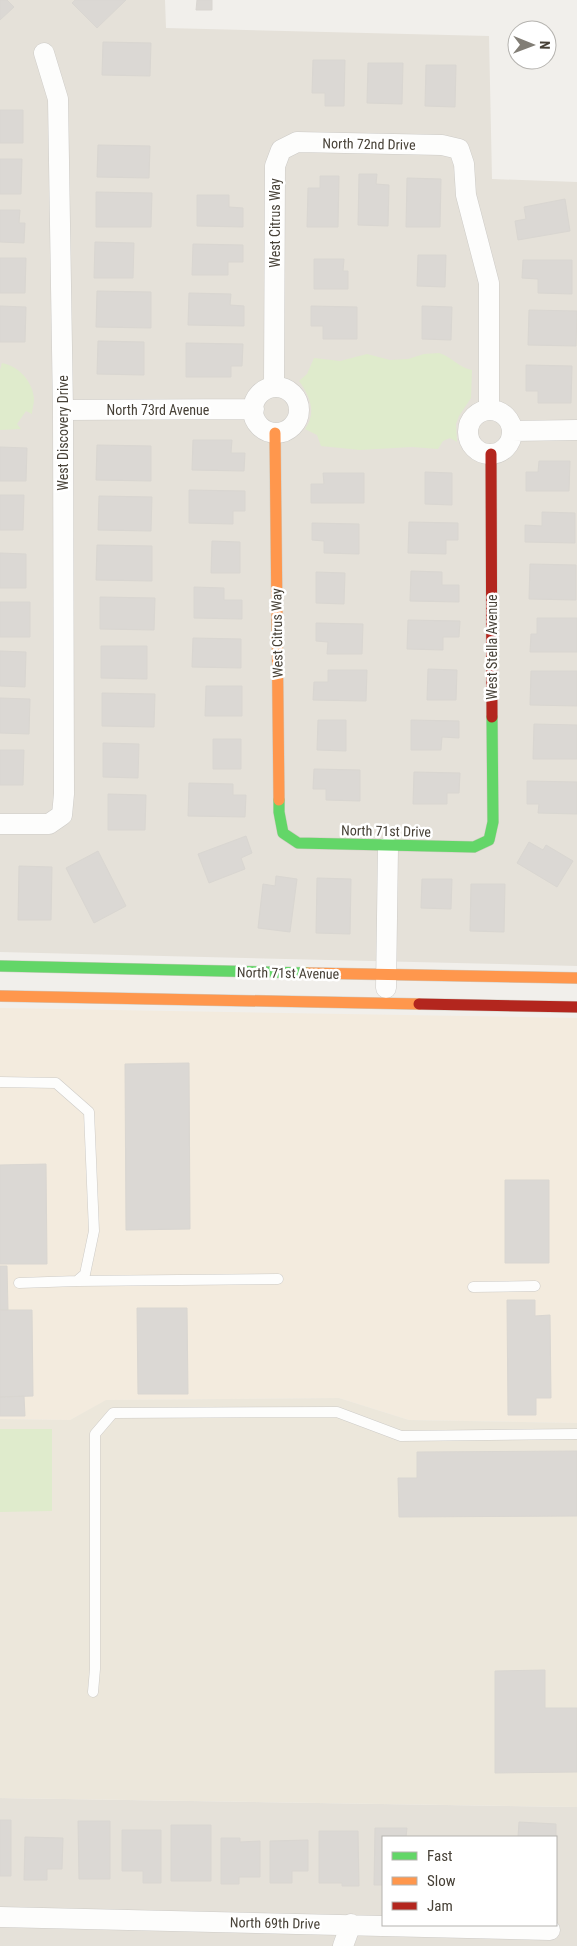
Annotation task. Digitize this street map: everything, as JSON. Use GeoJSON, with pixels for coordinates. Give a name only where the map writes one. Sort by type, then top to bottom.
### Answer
{"type":"FeatureCollection","features":[{"type":"Feature","properties":{"kind":"street","name":"West Discovery Drive"},"geometry":{"type":"LineString","coordinates":[[0,824],[49,824],[62,815],[64,794],[63,410],[58,100],[44,53]]}},
{"type":"Feature","properties":{"kind":"street","name":"North 72nd Drive"},"geometry":{"type":"LineString","coordinates":[[281,150],[297,142],[442,145],[458,149],[464,164],[466,195],[489,284],[489,410]]}},
{"type":"Feature","properties":{"kind":"street","name":"West Citrus Way"},"geometry":{"type":"LineString","coordinates":[[274,387],[275,166],[281,150]]}},
{"type":"Feature","properties":{"kind":"street"},"geometry":{"type":"LineString","coordinates":[[274,387],[281,387],[293,394],[297,400],[299,413],[293,425],[288,429],[275,433],[262,428],[258,423],[254,409],[257,397],[262,392],[274,387]]}},
{"type":"Feature","properties":{"kind":"street","name":"North 73rd Avenue"},"geometry":{"type":"LineString","coordinates":[[63,410],[254,409]]}},
{"type":"Feature","properties":{"kind":"street"},"geometry":{"type":"LineString","coordinates":[[496,410],[507,418],[512,430],[512,437],[504,449],[491,454],[477,449],[472,444],[468,429],[475,415],[482,411],[496,410]]}},
{"type":"Feature","properties":{"kind":"street"},"geometry":{"type":"LineString","coordinates":[[512,430],[577,430]]}},
{"type":"Feature","properties":{"kind":"street","name":"West Citrus Way"},"geometry":{"type":"LineString","coordinates":[[275,433],[279,812],[283,833]]}},
{"type":"Feature","properties":{"kind":"street","name":"West Stella Avenue"},"geometry":{"type":"LineString","coordinates":[[489,840],[493,822],[491,454]]}},
{"type":"Feature","properties":{"kind":"street","name":"North 71st Drive"},"geometry":{"type":"LineString","coordinates":[[283,833],[298,843],[388,847],[474,847],[489,840]]}},
{"type":"Feature","properties":{"kind":"street"},"geometry":{"type":"LineString","coordinates":[[386,1002],[388,847]]}},
{"type":"Feature","properties":{"kind":"street","name":"North 71st Avenue"},"geometry":{"type":"LineString","coordinates":[[0,966],[577,978]]}},
{"type":"Feature","properties":{"kind":"street","name":"North 71st Avenue"},"geometry":{"type":"LineString","coordinates":[[0,996],[577,1006]]}},
{"type":"Feature","properties":{"kind":"street","name":"North 69th Drive"},"geometry":{"type":"LineString","coordinates":[[0,1917],[382,1925]]}},
{"type":"Feature","properties":{"kind":"street"},"geometry":{"type":"LineString","coordinates":[[343,1946],[351,1924]]}},
{"type":"Feature","properties":{"kind":"street"},"geometry":{"type":"LineString","coordinates":[[351,1924],[358,1946]]}},
{"type":"Feature","properties":{"kind":"street","name":"North 69th Drive"},"geometry":{"type":"LineString","coordinates":[[417,1926],[550,1930]]}},
{"type":"Feature","properties":{"kind":"lane"},"geometry":{"type":"LineString","coordinates":[[0,1082],[56,1083],[89,1112],[94,1232],[85,1274],[77,1282]]}},
{"type":"Feature","properties":{"kind":"lane"},"geometry":{"type":"LineString","coordinates":[[19,1283],[278,1280]]}},
{"type":"Feature","properties":{"kind":"lane"},"geometry":{"type":"LineString","coordinates":[[473,1287],[535,1286]]}},
{"type":"Feature","properties":{"kind":"lane"},"geometry":{"type":"LineString","coordinates":[[93,1692],[95,1669],[94,1434],[113,1412],[337,1412],[400,1436],[577,1434]]}},
{"type":"Feature","properties":{"kind":"shaded area"},"geometry":{"type":"Polygon","coordinates":[[[0,0],[165,0],[166,28],[489,36],[492,179],[577,182],[577,966],[0,952],[0,0]]]}},
{"type":"Feature","properties":{"kind":"shaded area"},"geometry":{"type":"Polygon","coordinates":[[[0,1008],[577,1018],[577,1423],[409,1420],[339,1398],[107,1400],[70,1420],[0,1419],[0,1008]]]}},
{"type":"Feature","properties":{"kind":"shaded area"},"geometry":{"type":"Polygon","coordinates":[[[339,1398],[409,1420],[577,1423],[577,1807],[0,1798],[0,1419],[70,1420],[106,1400],[339,1398]]]}},
{"type":"Feature","properties":{"kind":"shaded area"},"geometry":{"type":"Polygon","coordinates":[[[0,1798],[577,1807],[577,1946],[0,1946],[0,1798]]]}},
{"type":"Feature","properties":{"kind":"green space"},"geometry":{"type":"Polygon","coordinates":[[[439,353],[472,370],[471,398],[456,424],[457,442],[450,438],[443,441],[438,449],[412,447],[360,450],[321,446],[317,435],[305,429],[311,417],[311,405],[299,381],[307,374],[314,358],[340,361],[367,354],[390,360],[408,359],[424,354],[439,353]]]}},
{"type":"Feature","properties":{"kind":"green space"},"geometry":{"type":"Polygon","coordinates":[[[2,363],[19,371],[28,381],[33,393],[32,414],[26,411],[17,424],[21,429],[0,430],[0,370],[2,363]]]}},
{"type":"Feature","properties":{"kind":"green space"},"geometry":{"type":"Polygon","coordinates":[[[0,1429],[52,1429],[52,1511],[0,1512],[0,1429]]]}},
{"type":"Feature","properties":{"kind":"building"},"geometry":{"type":"Polygon","coordinates":[[[0,0],[7,0],[14,7],[0,20],[0,0]]]}},
{"type":"Feature","properties":{"kind":"building"},"geometry":{"type":"Polygon","coordinates":[[[75,0],[126,0],[97,28],[72,3],[75,0]]]}},
{"type":"Feature","properties":{"kind":"building"},"geometry":{"type":"Polygon","coordinates":[[[197,0],[212,0],[212,10],[196,10],[197,0]]]}},
{"type":"Feature","properties":{"kind":"building"},"geometry":{"type":"Polygon","coordinates":[[[103,42],[151,43],[150,76],[102,75],[103,42]]]}},
{"type":"Feature","properties":{"kind":"building"},"geometry":{"type":"Polygon","coordinates":[[[313,60],[345,60],[344,106],[325,106],[325,93],[312,93],[313,60]]]}},
{"type":"Feature","properties":{"kind":"building"},"geometry":{"type":"Polygon","coordinates":[[[368,63],[403,63],[402,104],[367,103],[368,63]]]}},
{"type":"Feature","properties":{"kind":"building"},"geometry":{"type":"Polygon","coordinates":[[[426,65],[456,65],[455,107],[425,106],[426,65]]]}},
{"type":"Feature","properties":{"kind":"building"},"geometry":{"type":"Polygon","coordinates":[[[0,110],[23,110],[23,143],[0,143],[0,110]]]}},
{"type":"Feature","properties":{"kind":"building"},"geometry":{"type":"Polygon","coordinates":[[[98,145],[150,146],[149,178],[97,177],[98,145]]]}},
{"type":"Feature","properties":{"kind":"building"},"geometry":{"type":"Polygon","coordinates":[[[0,159],[22,159],[21,194],[0,194],[0,159]]]}},
{"type":"Feature","properties":{"kind":"building"},"geometry":{"type":"Polygon","coordinates":[[[359,174],[377,174],[376,184],[389,185],[388,226],[358,225],[359,174]]]}},
{"type":"Feature","properties":{"kind":"building"},"geometry":{"type":"Polygon","coordinates":[[[320,176],[339,176],[338,227],[307,227],[308,188],[320,188],[320,176]]]}},
{"type":"Feature","properties":{"kind":"building"},"geometry":{"type":"Polygon","coordinates":[[[407,178],[441,179],[440,227],[406,227],[407,178]]]}},
{"type":"Feature","properties":{"kind":"building"},"geometry":{"type":"Polygon","coordinates":[[[96,192],[152,193],[151,227],[96,227],[96,192]]]}},
{"type":"Feature","properties":{"kind":"building"},"geometry":{"type":"Polygon","coordinates":[[[197,195],[229,195],[229,207],[243,208],[243,227],[197,226],[197,195]]]}},
{"type":"Feature","properties":{"kind":"building"},"geometry":{"type":"Polygon","coordinates":[[[565,199],[570,231],[518,240],[515,221],[526,219],[524,207],[565,199]]]}},
{"type":"Feature","properties":{"kind":"building"},"geometry":{"type":"Polygon","coordinates":[[[0,210],[20,210],[19,223],[25,223],[24,243],[0,242],[0,210]]]}},
{"type":"Feature","properties":{"kind":"building"},"geometry":{"type":"Polygon","coordinates":[[[95,242],[134,243],[133,278],[94,278],[95,242]]]}},
{"type":"Feature","properties":{"kind":"building"},"geometry":{"type":"Polygon","coordinates":[[[193,244],[243,245],[243,262],[228,262],[228,275],[192,275],[193,244]]]}},
{"type":"Feature","properties":{"kind":"building"},"geometry":{"type":"Polygon","coordinates":[[[418,255],[446,255],[445,287],[417,286],[418,255]]]}},
{"type":"Feature","properties":{"kind":"building"},"geometry":{"type":"Polygon","coordinates":[[[0,258],[26,258],[25,293],[0,293],[0,258]]]}},
{"type":"Feature","properties":{"kind":"building"},"geometry":{"type":"Polygon","coordinates":[[[314,259],[344,259],[343,271],[348,271],[348,289],[314,289],[314,259]]]}},
{"type":"Feature","properties":{"kind":"building"},"geometry":{"type":"Polygon","coordinates":[[[523,260],[572,260],[572,294],[538,293],[538,279],[522,278],[523,260]]]}},
{"type":"Feature","properties":{"kind":"building"},"geometry":{"type":"Polygon","coordinates":[[[97,291],[151,292],[151,328],[96,327],[97,291]]]}},
{"type":"Feature","properties":{"kind":"building"},"geometry":{"type":"Polygon","coordinates":[[[189,293],[231,294],[230,305],[244,306],[244,326],[188,325],[189,293]]]}},
{"type":"Feature","properties":{"kind":"building"},"geometry":{"type":"Polygon","coordinates":[[[0,306],[26,307],[25,342],[0,342],[0,306]]]}},
{"type":"Feature","properties":{"kind":"building"},"geometry":{"type":"Polygon","coordinates":[[[311,306],[357,307],[357,339],[323,339],[323,326],[311,326],[311,306]]]}},
{"type":"Feature","properties":{"kind":"building"},"geometry":{"type":"Polygon","coordinates":[[[422,306],[452,307],[451,340],[422,339],[422,306]]]}},
{"type":"Feature","properties":{"kind":"building"},"geometry":{"type":"Polygon","coordinates":[[[529,310],[577,311],[576,346],[528,345],[529,310]]]}},
{"type":"Feature","properties":{"kind":"building"},"geometry":{"type":"Polygon","coordinates":[[[98,341],[144,342],[144,375],[97,374],[98,341]]]}},
{"type":"Feature","properties":{"kind":"building"},"geometry":{"type":"Polygon","coordinates":[[[186,343],[243,344],[242,366],[231,366],[231,377],[186,377],[186,343]]]}},
{"type":"Feature","properties":{"kind":"building"},"geometry":{"type":"Polygon","coordinates":[[[526,365],[572,366],[571,403],[538,403],[538,391],[526,391],[526,365]]]}},
{"type":"Feature","properties":{"kind":"building"},"geometry":{"type":"Polygon","coordinates":[[[193,440],[232,440],[231,453],[245,453],[244,471],[192,470],[193,440]]]}},
{"type":"Feature","properties":{"kind":"building"},"geometry":{"type":"Polygon","coordinates":[[[97,445],[151,446],[151,481],[96,480],[97,445]]]}},
{"type":"Feature","properties":{"kind":"building"},"geometry":{"type":"Polygon","coordinates":[[[0,447],[27,448],[26,481],[0,481],[0,447]]]}},
{"type":"Feature","properties":{"kind":"building"},"geometry":{"type":"Polygon","coordinates":[[[539,461],[570,461],[569,491],[526,491],[526,472],[538,472],[539,461]]]}},
{"type":"Feature","properties":{"kind":"building"},"geometry":{"type":"Polygon","coordinates":[[[425,472],[452,473],[452,505],[425,504],[425,472]]]}},
{"type":"Feature","properties":{"kind":"building"},"geometry":{"type":"Polygon","coordinates":[[[323,473],[364,473],[364,503],[311,503],[311,484],[324,484],[323,473]]]}},
{"type":"Feature","properties":{"kind":"building"},"geometry":{"type":"Polygon","coordinates":[[[189,490],[245,491],[245,511],[233,511],[233,524],[189,523],[189,490]]]}},
{"type":"Feature","properties":{"kind":"building"},"geometry":{"type":"Polygon","coordinates":[[[0,495],[24,495],[23,530],[0,530],[0,495]]]}},
{"type":"Feature","properties":{"kind":"building"},"geometry":{"type":"Polygon","coordinates":[[[99,496],[152,497],[151,531],[98,530],[99,496]]]}},
{"type":"Feature","properties":{"kind":"building"},"geometry":{"type":"Polygon","coordinates":[[[542,512],[575,513],[575,543],[525,542],[525,525],[542,526],[542,512]]]}},
{"type":"Feature","properties":{"kind":"building"},"geometry":{"type":"Polygon","coordinates":[[[409,522],[458,523],[458,540],[446,540],[446,554],[408,553],[409,522]]]}},
{"type":"Feature","properties":{"kind":"building"},"geometry":{"type":"Polygon","coordinates":[[[312,523],[359,524],[359,554],[324,553],[324,541],[312,540],[312,523]]]}},
{"type":"Feature","properties":{"kind":"building"},"geometry":{"type":"Polygon","coordinates":[[[212,541],[240,542],[240,573],[211,573],[212,541]]]}},
{"type":"Feature","properties":{"kind":"building"},"geometry":{"type":"Polygon","coordinates":[[[97,545],[152,546],[152,581],[96,580],[97,545]]]}},
{"type":"Feature","properties":{"kind":"building"},"geometry":{"type":"Polygon","coordinates":[[[0,553],[26,554],[26,588],[0,588],[0,553]]]}},
{"type":"Feature","properties":{"kind":"building"},"geometry":{"type":"Polygon","coordinates":[[[530,564],[576,565],[576,600],[529,599],[530,564]]]}},
{"type":"Feature","properties":{"kind":"building"},"geometry":{"type":"Polygon","coordinates":[[[411,571],[442,572],[442,585],[459,585],[459,602],[410,601],[411,571]]]}},
{"type":"Feature","properties":{"kind":"building"},"geometry":{"type":"Polygon","coordinates":[[[316,572],[345,573],[344,604],[316,603],[316,572]]]}},
{"type":"Feature","properties":{"kind":"building"},"geometry":{"type":"Polygon","coordinates":[[[194,587],[224,588],[224,600],[242,600],[242,619],[194,618],[194,587]]]}},
{"type":"Feature","properties":{"kind":"building"},"geometry":{"type":"Polygon","coordinates":[[[100,597],[155,598],[154,630],[100,629],[100,597]]]}},
{"type":"Feature","properties":{"kind":"building"},"geometry":{"type":"Polygon","coordinates":[[[0,602],[30,602],[30,637],[0,637],[0,602]]]}},
{"type":"Feature","properties":{"kind":"building"},"geometry":{"type":"Polygon","coordinates":[[[537,618],[577,618],[577,652],[530,652],[531,634],[537,634],[537,618]]]}},
{"type":"Feature","properties":{"kind":"building"},"geometry":{"type":"Polygon","coordinates":[[[408,620],[460,621],[459,637],[443,637],[443,650],[407,649],[408,620]]]}},
{"type":"Feature","properties":{"kind":"building"},"geometry":{"type":"Polygon","coordinates":[[[316,623],[363,624],[362,654],[327,654],[328,642],[316,641],[316,623]]]}},
{"type":"Feature","properties":{"kind":"building"},"geometry":{"type":"Polygon","coordinates":[[[193,638],[241,639],[241,668],[192,667],[193,638]]]}},
{"type":"Feature","properties":{"kind":"building"},"geometry":{"type":"Polygon","coordinates":[[[101,646],[147,646],[147,679],[101,678],[101,646]]]}},
{"type":"Feature","properties":{"kind":"building"},"geometry":{"type":"Polygon","coordinates":[[[0,651],[26,652],[25,687],[0,686],[0,651]]]}},
{"type":"Feature","properties":{"kind":"building"},"geometry":{"type":"Polygon","coordinates":[[[428,669],[457,670],[456,700],[427,700],[428,669]]]}},
{"type":"Feature","properties":{"kind":"building"},"geometry":{"type":"Polygon","coordinates":[[[328,670],[367,670],[366,701],[313,700],[314,682],[328,682],[328,670]]]}},
{"type":"Feature","properties":{"kind":"building"},"geometry":{"type":"Polygon","coordinates":[[[531,671],[577,671],[577,706],[530,705],[531,671]]]}},
{"type":"Feature","properties":{"kind":"building"},"geometry":{"type":"Polygon","coordinates":[[[206,686],[242,686],[242,716],[205,716],[206,686]]]}},
{"type":"Feature","properties":{"kind":"building"},"geometry":{"type":"Polygon","coordinates":[[[102,693],[155,694],[154,727],[102,726],[102,693]]]}},
{"type":"Feature","properties":{"kind":"building"},"geometry":{"type":"Polygon","coordinates":[[[0,698],[30,699],[29,734],[0,733],[0,698]]]}},
{"type":"Feature","properties":{"kind":"building"},"geometry":{"type":"Polygon","coordinates":[[[318,720],[346,720],[346,751],[317,750],[318,720]]]}},
{"type":"Feature","properties":{"kind":"building"},"geometry":{"type":"Polygon","coordinates":[[[411,720],[459,721],[459,738],[442,737],[441,750],[411,750],[411,720]]]}},
{"type":"Feature","properties":{"kind":"building"},"geometry":{"type":"Polygon","coordinates":[[[534,724],[577,725],[577,759],[533,759],[534,724]]]}},
{"type":"Feature","properties":{"kind":"building"},"geometry":{"type":"Polygon","coordinates":[[[213,739],[241,739],[241,769],[213,769],[213,739]]]}},
{"type":"Feature","properties":{"kind":"building"},"geometry":{"type":"Polygon","coordinates":[[[103,743],[139,744],[138,778],[103,777],[103,743]]]}},
{"type":"Feature","properties":{"kind":"building"},"geometry":{"type":"Polygon","coordinates":[[[0,750],[24,750],[23,785],[0,785],[0,750]]]}},
{"type":"Feature","properties":{"kind":"building"},"geometry":{"type":"Polygon","coordinates":[[[314,769],[360,770],[360,801],[326,800],[326,789],[313,789],[314,769]]]}},
{"type":"Feature","properties":{"kind":"building"},"geometry":{"type":"Polygon","coordinates":[[[414,772],[460,773],[459,793],[447,793],[447,804],[413,804],[414,772]]]}},
{"type":"Feature","properties":{"kind":"building"},"geometry":{"type":"Polygon","coordinates":[[[527,781],[577,782],[577,814],[538,813],[539,804],[527,804],[527,781]]]}},
{"type":"Feature","properties":{"kind":"building"},"geometry":{"type":"Polygon","coordinates":[[[189,783],[233,784],[233,795],[246,795],[245,817],[188,816],[189,783]]]}},
{"type":"Feature","properties":{"kind":"building"},"geometry":{"type":"Polygon","coordinates":[[[108,794],[146,795],[145,830],[108,830],[108,794]]]}},
{"type":"Feature","properties":{"kind":"building"},"geometry":{"type":"Polygon","coordinates":[[[246,836],[252,853],[241,858],[245,869],[209,883],[198,854],[246,836]]]}},
{"type":"Feature","properties":{"kind":"building"},"geometry":{"type":"Polygon","coordinates":[[[529,842],[543,850],[546,845],[573,861],[557,887],[517,863],[529,842]]]}},
{"type":"Feature","properties":{"kind":"building"},"geometry":{"type":"Polygon","coordinates":[[[98,851],[126,906],[94,923],[66,868],[98,851]]]}},
{"type":"Feature","properties":{"kind":"building"},"geometry":{"type":"Polygon","coordinates":[[[19,866],[52,867],[51,920],[18,920],[19,866]]]}},
{"type":"Feature","properties":{"kind":"building"},"geometry":{"type":"Polygon","coordinates":[[[276,876],[297,879],[290,932],[258,928],[263,884],[275,886],[276,876]]]}},
{"type":"Feature","properties":{"kind":"building"},"geometry":{"type":"Polygon","coordinates":[[[317,878],[351,879],[350,934],[316,933],[317,878]]]}},
{"type":"Feature","properties":{"kind":"building"},"geometry":{"type":"Polygon","coordinates":[[[422,879],[452,879],[451,909],[421,908],[422,879]]]}},
{"type":"Feature","properties":{"kind":"building"},"geometry":{"type":"Polygon","coordinates":[[[471,884],[505,884],[504,932],[470,931],[471,884]]]}},
{"type":"Feature","properties":{"kind":"building"},"geometry":{"type":"Polygon","coordinates":[[[189,1063],[190,1229],[126,1230],[125,1064],[189,1063]]]}},
{"type":"Feature","properties":{"kind":"building"},"geometry":{"type":"Polygon","coordinates":[[[46,1164],[47,1264],[0,1264],[0,1165],[46,1164]]]}},
{"type":"Feature","properties":{"kind":"building"},"geometry":{"type":"Polygon","coordinates":[[[505,1180],[549,1180],[549,1263],[505,1263],[505,1180]]]}},
{"type":"Feature","properties":{"kind":"building"},"geometry":{"type":"Polygon","coordinates":[[[0,1266],[7,1266],[8,1310],[0,1310],[0,1266]]]}},
{"type":"Feature","properties":{"kind":"building"},"geometry":{"type":"Polygon","coordinates":[[[507,1300],[535,1300],[535,1316],[550,1315],[551,1398],[536,1398],[536,1415],[508,1415],[507,1300]]]}},
{"type":"Feature","properties":{"kind":"building"},"geometry":{"type":"Polygon","coordinates":[[[137,1308],[187,1308],[188,1394],[138,1394],[137,1308]]]}},
{"type":"Feature","properties":{"kind":"building"},"geometry":{"type":"Polygon","coordinates":[[[0,1310],[32,1310],[33,1396],[0,1397],[0,1310]]]}},
{"type":"Feature","properties":{"kind":"building"},"geometry":{"type":"Polygon","coordinates":[[[24,1396],[25,1416],[0,1416],[0,1397],[24,1396]]]}},
{"type":"Feature","properties":{"kind":"building"},"geometry":{"type":"Polygon","coordinates":[[[577,1451],[577,1516],[399,1517],[398,1478],[417,1478],[417,1452],[577,1451]]]}},
{"type":"Feature","properties":{"kind":"building"},"geometry":{"type":"Polygon","coordinates":[[[545,1670],[545,1708],[577,1708],[577,1772],[495,1773],[495,1671],[545,1670]]]}},
{"type":"Feature","properties":{"kind":"building"},"geometry":{"type":"Polygon","coordinates":[[[0,1820],[11,1820],[11,1876],[0,1876],[0,1820]]]}},
{"type":"Feature","properties":{"kind":"building"},"geometry":{"type":"Polygon","coordinates":[[[78,1821],[110,1821],[110,1879],[79,1879],[78,1821]]]}},
{"type":"Feature","properties":{"kind":"building"},"geometry":{"type":"Polygon","coordinates":[[[519,1822],[556,1824],[556,1836],[518,1836],[519,1822]]]}},
{"type":"Feature","properties":{"kind":"building"},"geometry":{"type":"Polygon","coordinates":[[[171,1825],[211,1825],[211,1881],[171,1881],[171,1825]]]}},
{"type":"Feature","properties":{"kind":"building"},"geometry":{"type":"Polygon","coordinates":[[[375,1828],[407,1828],[406,1836],[382,1836],[382,1885],[374,1885],[375,1828]]]}},
{"type":"Feature","properties":{"kind":"building"},"geometry":{"type":"Polygon","coordinates":[[[122,1830],[161,1830],[161,1883],[143,1883],[143,1871],[122,1871],[122,1830]]]}},
{"type":"Feature","properties":{"kind":"building"},"geometry":{"type":"Polygon","coordinates":[[[319,1831],[358,1831],[359,1886],[342,1886],[342,1883],[319,1883],[319,1831]]]}},
{"type":"Feature","properties":{"kind":"building"},"geometry":{"type":"Polygon","coordinates":[[[25,1837],[63,1838],[62,1869],[47,1869],[47,1880],[24,1880],[25,1837]]]}},
{"type":"Feature","properties":{"kind":"building"},"geometry":{"type":"Polygon","coordinates":[[[221,1838],[240,1838],[240,1842],[260,1841],[260,1877],[239,1877],[239,1884],[221,1884],[221,1838]]]}},
{"type":"Feature","properties":{"kind":"building"},"geometry":{"type":"Polygon","coordinates":[[[308,1840],[308,1871],[292,1871],[292,1883],[270,1883],[270,1841],[308,1840]]]}},
{"type":"Feature","properties":{"kind":"traffic: fast"},"geometry":{"type":"LineString","coordinates":[[279,800],[283,833],[298,843],[474,847],[489,840],[493,822],[492,717]]}},
{"type":"Feature","properties":{"kind":"traffic: fast"},"geometry":{"type":"LineString","coordinates":[[0,966],[307,973]]}},
{"type":"Feature","properties":{"kind":"traffic: slow"},"geometry":{"type":"LineString","coordinates":[[275,433],[279,800]]}},
{"type":"Feature","properties":{"kind":"traffic: slow"},"geometry":{"type":"LineString","coordinates":[[307,973],[577,978]]}},
{"type":"Feature","properties":{"kind":"traffic: slow"},"geometry":{"type":"LineString","coordinates":[[0,996],[419,1004]]}},
{"type":"Feature","properties":{"kind":"traffic: jam"},"geometry":{"type":"LineString","coordinates":[[491,454],[492,717]]}},
{"type":"Feature","properties":{"kind":"traffic: jam"},"geometry":{"type":"LineString","coordinates":[[419,1004],[577,1007]]}}]}
